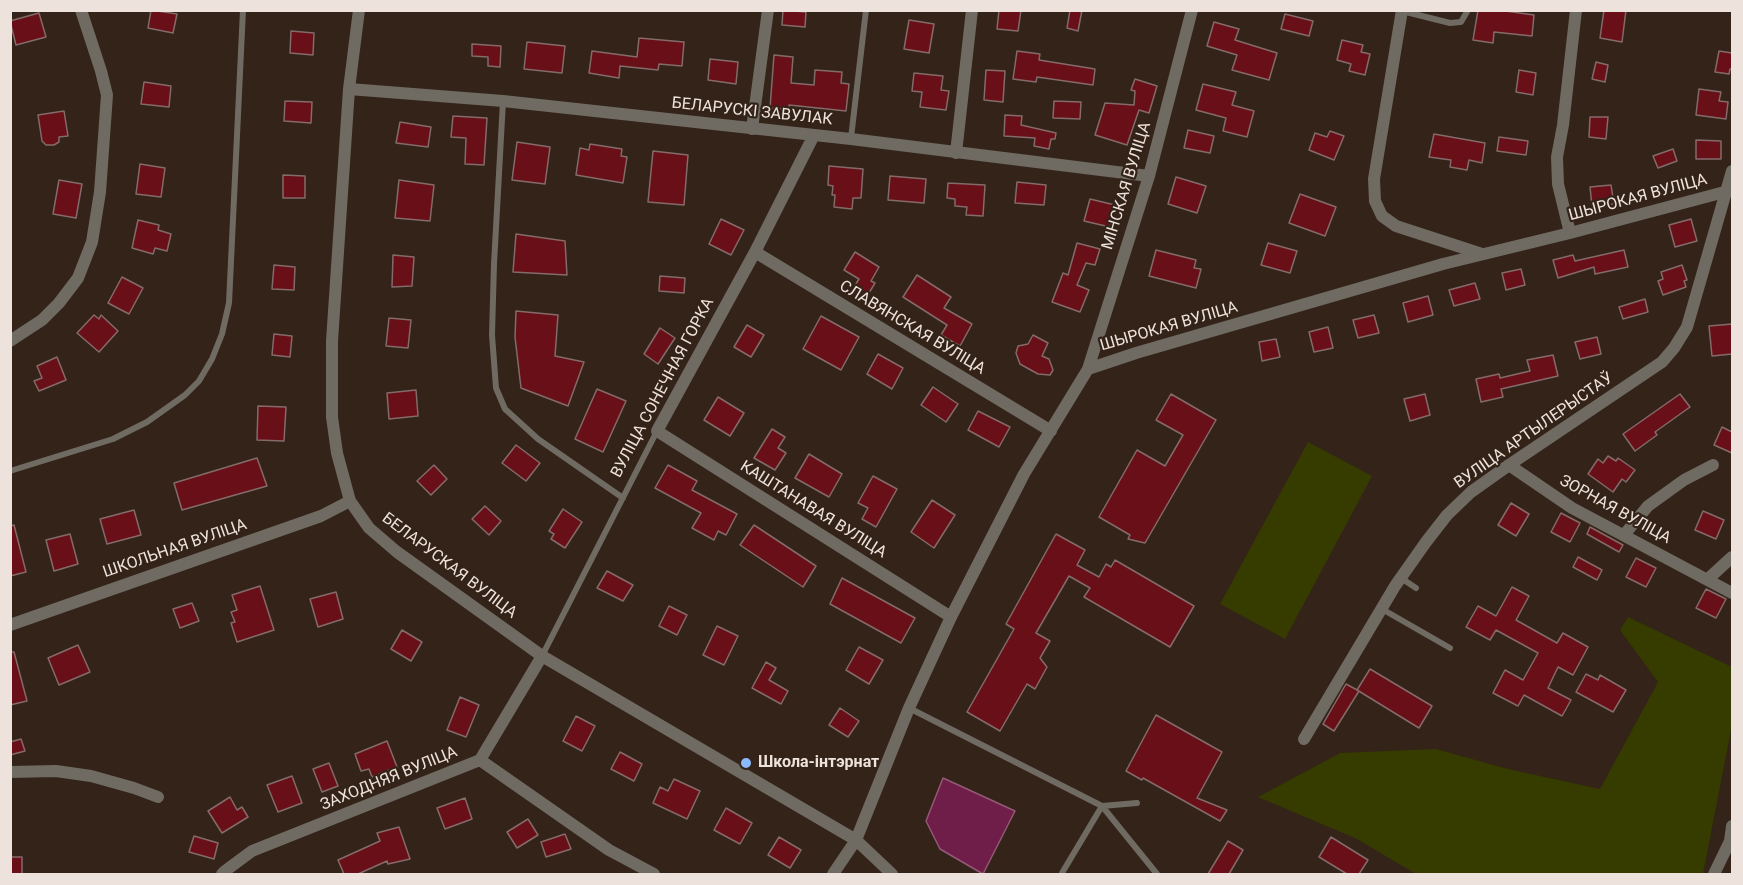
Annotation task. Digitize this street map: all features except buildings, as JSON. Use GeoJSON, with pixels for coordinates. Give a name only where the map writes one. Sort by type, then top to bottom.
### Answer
{"type":"FeatureCollection","features":[{"type":"Feature","properties":{"kind":"street"},"geometry":{"type":"LineString","coordinates":[[10,341],[42,320],[59,303],[78,278],[92,242],[100,192],[107,95],[81,10]]}},
{"type":"Feature","properties":{"kind":"street","name":"БЕЛАРУСКАЯ ВУЛІЦА"},"geometry":{"type":"LineString","coordinates":[[358,10],[349,89],[332,341],[332,417],[350,501],[369,528],[397,552],[542,656],[856,840],[892,874]]}},
{"type":"Feature","properties":{"kind":"street"},"geometry":{"type":"LineString","coordinates":[[752,129],[768,10]]}},
{"type":"Feature","properties":{"kind":"street"},"geometry":{"type":"LineString","coordinates":[[956,153],[972,10]]}},
{"type":"Feature","properties":{"kind":"street","name":"МІНСКАЯ ВУЛІЦА"},"geometry":{"type":"LineString","coordinates":[[1088,369],[1149,176],[1192,10]]}},
{"type":"Feature","properties":{"kind":"street"},"geometry":{"type":"LineString","coordinates":[[1570,233],[1558,184],[1557,157],[1563,125],[1576,10]]}},
{"type":"Feature","properties":{"kind":"street"},"geometry":{"type":"LineString","coordinates":[[1402,11],[1374,179],[1375,201],[1382,216],[1396,226],[1482,254]]}},
{"type":"Feature","properties":{"kind":"street","name":"БЕЛАРУСКІ ЗАВУЛАК"},"geometry":{"type":"LineString","coordinates":[[349,89],[503,101],[851,139],[1149,176]]}},
{"type":"Feature","properties":{"kind":"street","name":"ВУЛІЦА СОНЕЧНАЯ ГОРКА"},"geometry":{"type":"LineString","coordinates":[[657,431],[755,252],[814,135]]}},
{"type":"Feature","properties":{"kind":"street","name":"ВУЛІЦА АРТЫЛЕРЫСТАЎ"},"geometry":{"type":"LineString","coordinates":[[1304,739],[1401,578],[1447,515],[1471,492],[1662,362],[1674,348],[1688,327],[1730,191],[1732,171]]}},
{"type":"Feature","properties":{"kind":"street","name":"ШЫРОКАЯ ВУЛІЦА"},"geometry":{"type":"LineString","coordinates":[[833,874],[856,840],[909,708],[951,617],[1024,474],[1088,369],[1136,353],[1482,254],[1730,191]]}},
{"type":"Feature","properties":{"kind":"street","name":"СЛАВЯНСКАЯ ВУЛІЦА"},"geometry":{"type":"LineString","coordinates":[[755,252],[1051,431]]}},
{"type":"Feature","properties":{"kind":"street","name":"КАШТАНАВАЯ ВУЛІЦА"},"geometry":{"type":"LineString","coordinates":[[657,431],[951,617]]}},
{"type":"Feature","properties":{"kind":"street","name":"ЗОРНАЯ ВУЛІЦА"},"geometry":{"type":"LineString","coordinates":[[1509,465],[1572,508],[1732,593]]}},
{"type":"Feature","properties":{"kind":"street"},"geometry":{"type":"LineString","coordinates":[[1624,534],[1648,507],[1684,480],[1713,465]]}},
{"type":"Feature","properties":{"kind":"street","name":"ШКОЛЬНАЯ ВУЛІЦА"},"geometry":{"type":"LineString","coordinates":[[10,625],[321,516],[350,501]]}},
{"type":"Feature","properties":{"kind":"street"},"geometry":{"type":"LineString","coordinates":[[1708,579],[1732,557]]}},
{"type":"Feature","properties":{"kind":"street"},"geometry":{"type":"LineString","coordinates":[[480,760],[542,656]]}},
{"type":"Feature","properties":{"kind":"street","name":"ЗАХОДНЯЯ ВУЛІЦА"},"geometry":{"type":"LineString","coordinates":[[222,874],[252,851],[480,760],[609,850],[654,874]]}},
{"type":"Feature","properties":{"kind":"street"},"geometry":{"type":"LineString","coordinates":[[10,772],[56,771],[91,776],[158,797]]}},
{"type":"Feature","properties":{"kind":"street"},"geometry":{"type":"LineString","coordinates":[[1714,874],[1730,841],[1732,826]]}},
{"type":"Feature","properties":{"kind":"lane"},"geometry":{"type":"LineString","coordinates":[[10,471],[113,439],[147,422],[185,395],[199,381],[212,359],[222,334],[229,303],[243,10]]}},
{"type":"Feature","properties":{"kind":"lane"},"geometry":{"type":"LineString","coordinates":[[851,139],[866,10]]}},
{"type":"Feature","properties":{"kind":"lane"},"geometry":{"type":"LineString","coordinates":[[1402,11],[1450,23],[1461,22],[1468,10]]}},
{"type":"Feature","properties":{"kind":"lane"},"geometry":{"type":"LineString","coordinates":[[503,101],[492,335],[496,388],[505,409],[538,439],[623,498]]}},
{"type":"Feature","properties":{"kind":"lane","name":"ВУЛІЦА СОНЕЧНАЯ ГОРКА"},"geometry":{"type":"LineString","coordinates":[[542,656],[657,431]]}},
{"type":"Feature","properties":{"kind":"lane"},"geometry":{"type":"LineString","coordinates":[[1401,578],[1416,588]]}},
{"type":"Feature","properties":{"kind":"lane"},"geometry":{"type":"LineString","coordinates":[[1382,609],[1450,648]]}},
{"type":"Feature","properties":{"kind":"lane"},"geometry":{"type":"LineString","coordinates":[[909,708],[1102,806],[1157,874]]}},
{"type":"Feature","properties":{"kind":"lane"},"geometry":{"type":"LineString","coordinates":[[1102,806],[1137,803]]}},
{"type":"Feature","properties":{"kind":"lane"},"geometry":{"type":"LineString","coordinates":[[1062,873],[1102,806]]}},
{"type":"Feature","properties":{"kind":"green space"},"geometry":{"type":"Polygon","coordinates":[[[1308,442],[1372,476],[1285,639],[1220,604],[1308,442]]]}},
{"type":"Feature","properties":{"kind":"green space"},"geometry":{"type":"Polygon","coordinates":[[[1628,617],[1732,667],[1732,725],[1703,874],[1416,874],[1357,839],[1258,797],[1340,753],[1436,749],[1508,769],[1600,789],[1658,682],[1620,630],[1628,617]]]}},
{"type":"Feature","properties":{"kind":"shaded area"},"geometry":{"type":"Polygon","coordinates":[[[943,778],[1015,811],[983,874],[940,849],[926,821],[943,778]]]}},
{"type":"Feature","properties":{"kind":"place","name":"Школа-інтэрнат"},"geometry":{"type":"Point","coordinates":[746,763]}}]}
